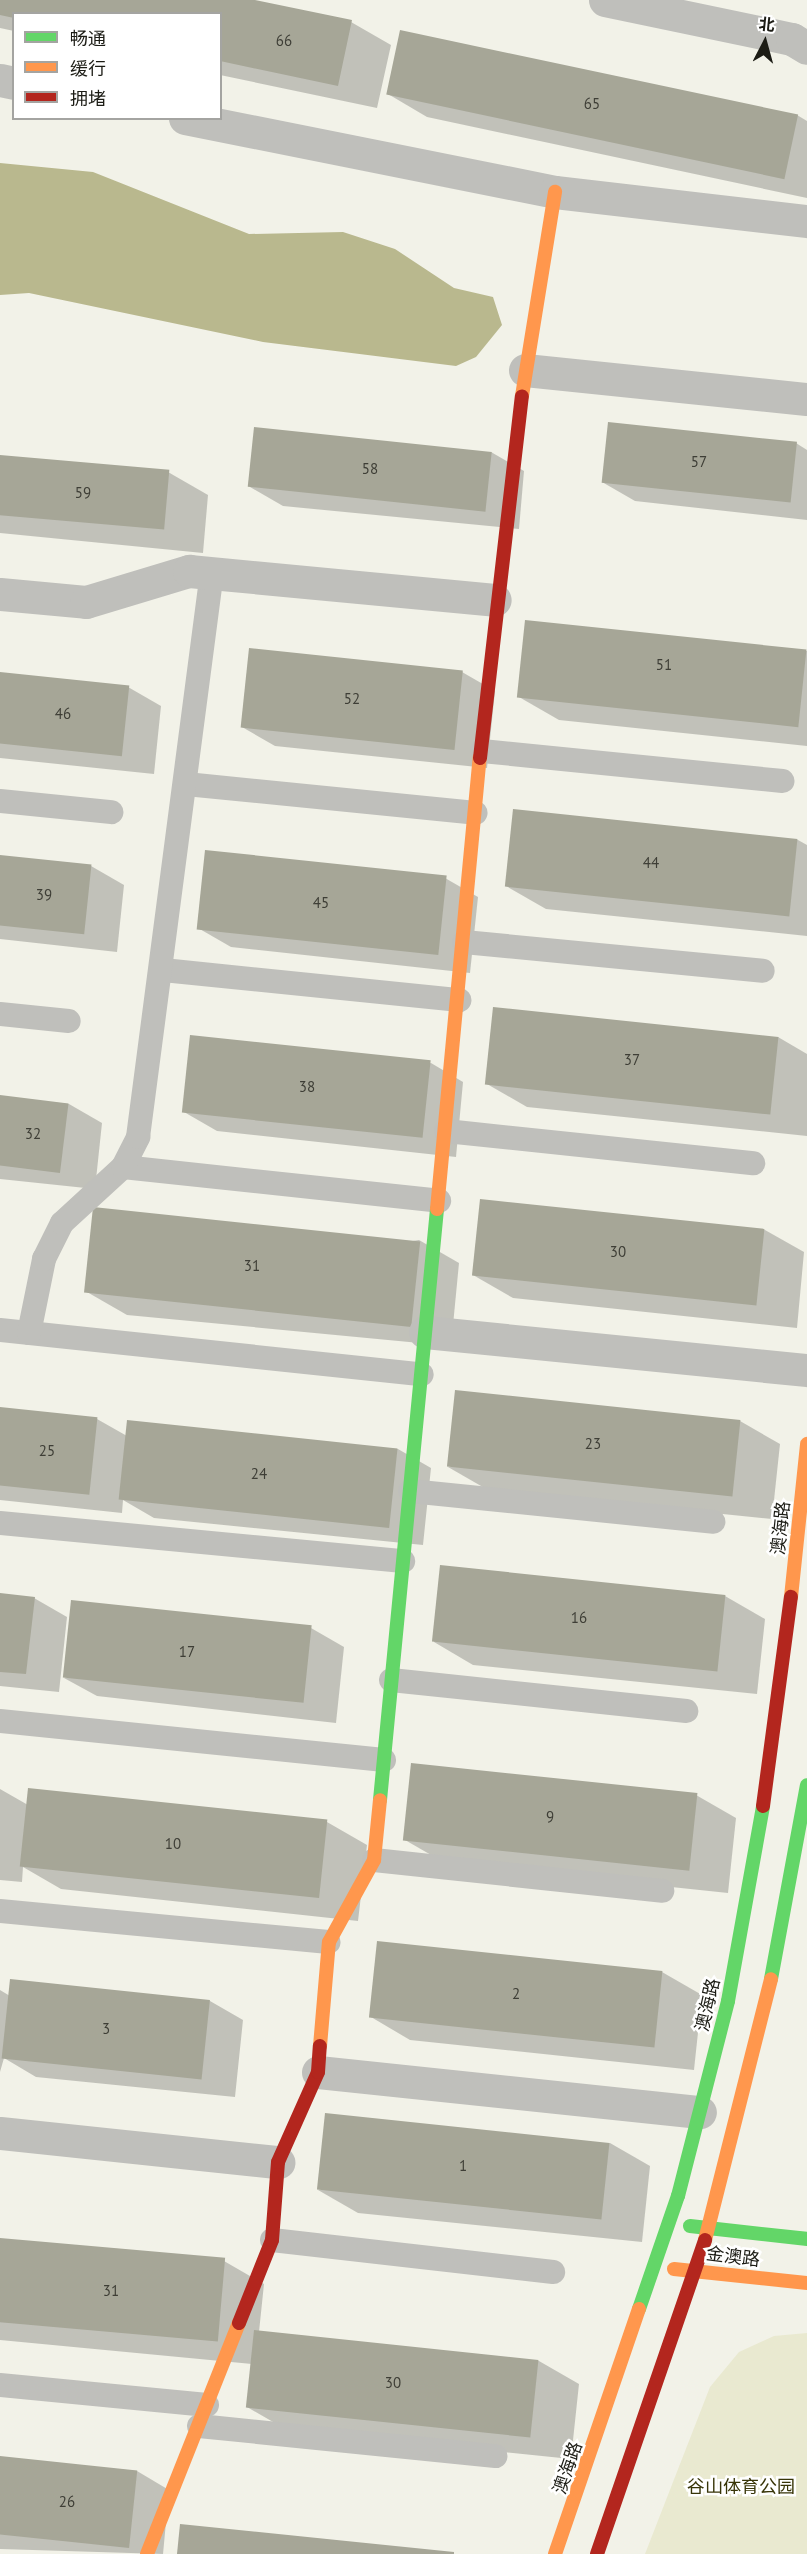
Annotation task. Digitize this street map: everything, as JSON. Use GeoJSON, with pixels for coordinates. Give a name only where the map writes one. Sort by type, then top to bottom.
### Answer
{"type":"FeatureCollection","features":[{"type":"Feature","properties":{"kind":"street"},"geometry":{"type":"LineString","coordinates":[[605,0],[792,39],[807,48]]}},
{"type":"Feature","properties":{"kind":"street"},"geometry":{"type":"LineString","coordinates":[[195,120],[555,192],[807,221]]}},
{"type":"Feature","properties":{"kind":"street"},"geometry":{"type":"LineString","coordinates":[[147,2554],[272,2240],[278,2162],[318,2072],[329,1942],[374,1860],[459,1000],[495,600],[525,370],[555,192]]}},
{"type":"Feature","properties":{"kind":"street"},"geometry":{"type":"LineString","coordinates":[[525,370],[807,399]]}},
{"type":"Feature","properties":{"kind":"street"},"geometry":{"type":"LineString","coordinates":[[0,594],[86,602],[121,596],[161,576],[212,572],[495,600]]}},
{"type":"Feature","properties":{"kind":"street"},"geometry":{"type":"LineString","coordinates":[[425,1332],[807,1370]]}},
{"type":"Feature","properties":{"kind":"street","name":"澳海路"},"geometry":{"type":"LineString","coordinates":[[555,2554],[655,2267],[700,2112],[755,1863],[784,1667],[807,1444]]}},
{"type":"Feature","properties":{"kind":"street"},"geometry":{"type":"LineString","coordinates":[[597,2554],[709,2228],[765,2012],[807,1785]]}},
{"type":"Feature","properties":{"kind":"street"},"geometry":{"type":"LineString","coordinates":[[318,2072],[700,2112]]}},
{"type":"Feature","properties":{"kind":"street"},"geometry":{"type":"LineString","coordinates":[[0,2133],[278,2162]]}},
{"type":"Feature","properties":{"kind":"street","name":"金澳路"},"geometry":{"type":"LineString","coordinates":[[669,2223],[807,2239]]}},
{"type":"Feature","properties":{"kind":"street","name":"金澳路"},"geometry":{"type":"LineString","coordinates":[[655,2267],[807,2283]]}},
{"type":"Feature","properties":{"kind":"lane"},"geometry":{"type":"LineString","coordinates":[[29,1333],[44,1260],[62,1223],[123,1167],[138,1137],[147,1099],[212,572]]}},
{"type":"Feature","properties":{"kind":"lane"},"geometry":{"type":"LineString","coordinates":[[482,751],[783,781]]}},
{"type":"Feature","properties":{"kind":"lane"},"geometry":{"type":"LineString","coordinates":[[186,784],[476,813]]}},
{"type":"Feature","properties":{"kind":"lane"},"geometry":{"type":"LineString","coordinates":[[0,801],[111,812]]}},
{"type":"Feature","properties":{"kind":"lane"},"geometry":{"type":"LineString","coordinates":[[464,942],[763,970]]}},
{"type":"Feature","properties":{"kind":"lane"},"geometry":{"type":"LineString","coordinates":[[163,970],[459,1000]]}},
{"type":"Feature","properties":{"kind":"lane"},"geometry":{"type":"LineString","coordinates":[[0,1014],[69,1021]]}},
{"type":"Feature","properties":{"kind":"lane"},"geometry":{"type":"LineString","coordinates":[[446,1131],[753,1163]]}},
{"type":"Feature","properties":{"kind":"lane"},"geometry":{"type":"LineString","coordinates":[[123,1167],[439,1201]]}},
{"type":"Feature","properties":{"kind":"lane"},"geometry":{"type":"LineString","coordinates":[[0,1330],[422,1374]]}},
{"type":"Feature","properties":{"kind":"lane"},"geometry":{"type":"LineString","coordinates":[[410,1491],[713,1522]]}},
{"type":"Feature","properties":{"kind":"lane"},"geometry":{"type":"LineString","coordinates":[[0,1523],[403,1561]]}},
{"type":"Feature","properties":{"kind":"lane"},"geometry":{"type":"LineString","coordinates":[[391,1680],[686,1710]]}},
{"type":"Feature","properties":{"kind":"lane"},"geometry":{"type":"LineString","coordinates":[[0,1720],[384,1760]]}},
{"type":"Feature","properties":{"kind":"lane"},"geometry":{"type":"LineString","coordinates":[[374,1860],[662,1891]]}},
{"type":"Feature","properties":{"kind":"lane"},"geometry":{"type":"LineString","coordinates":[[0,1911],[329,1942]]}},
{"type":"Feature","properties":{"kind":"lane"},"geometry":{"type":"LineString","coordinates":[[272,2240],[553,2272]]}},
{"type":"Feature","properties":{"kind":"lane"},"geometry":{"type":"LineString","coordinates":[[0,2385],[203,2416],[495,2456]]}},
{"type":"Feature","properties":{"kind":"green space","name":"谷山体育公园"},"geometry":{"type":"Polygon","coordinates":[[[807,2333],[807,2554],[645,2554],[710,2387],[739,2352],[774,2336],[807,2333]]]}},
{"type":"Feature","properties":{"kind":"shaded area"},"geometry":{"type":"Polygon","coordinates":[[[0,163],[93,172],[249,234],[343,232],[395,249],[454,288],[493,297],[502,325],[476,357],[456,366],[263,342],[29,293],[0,295],[0,163]]]}},
{"type":"Feature","properties":{"kind":"building"},"geometry":{"type":"Polygon","coordinates":[[[0,0],[255,0],[352,20],[338,86],[222,61],[222,12],[12,12],[12,18],[0,15],[0,0]]]}},
{"type":"Feature","properties":{"kind":"building"},"geometry":{"type":"Polygon","coordinates":[[[400,30],[798,115],[784,179],[386,95],[400,30]]]}},
{"type":"Feature","properties":{"kind":"building"},"geometry":{"type":"Polygon","coordinates":[[[608,422],[797,442],[791,503],[602,483],[608,422]]]}},
{"type":"Feature","properties":{"kind":"building"},"geometry":{"type":"Polygon","coordinates":[[[254,427],[492,452],[485,512],[248,487],[254,427]]]}},
{"type":"Feature","properties":{"kind":"building"},"geometry":{"type":"Polygon","coordinates":[[[0,455],[169,470],[164,530],[0,515],[0,455]]]}},
{"type":"Feature","properties":{"kind":"building"},"geometry":{"type":"Polygon","coordinates":[[[525,620],[806,650],[798,727],[517,698],[525,620]]]}},
{"type":"Feature","properties":{"kind":"building"},"geometry":{"type":"Polygon","coordinates":[[[249,648],[463,670],[454,750],[241,728],[249,648]]]}},
{"type":"Feature","properties":{"kind":"building"},"geometry":{"type":"Polygon","coordinates":[[[0,672],[129,686],[122,756],[0,743],[0,672]]]}},
{"type":"Feature","properties":{"kind":"building"},"geometry":{"type":"Polygon","coordinates":[[[513,809],[797,839],[789,916],[505,887],[513,809]]]}},
{"type":"Feature","properties":{"kind":"building"},"geometry":{"type":"Polygon","coordinates":[[[205,850],[447,875],[438,955],[197,930],[205,850]]]}},
{"type":"Feature","properties":{"kind":"building"},"geometry":{"type":"Polygon","coordinates":[[[0,855],[91,865],[84,934],[0,925],[0,855]]]}},
{"type":"Feature","properties":{"kind":"building"},"geometry":{"type":"Polygon","coordinates":[[[493,1007],[778,1037],[770,1115],[485,1085],[493,1007]]]}},
{"type":"Feature","properties":{"kind":"building"},"geometry":{"type":"Polygon","coordinates":[[[190,1035],[431,1060],[423,1138],[182,1113],[190,1035]]]}},
{"type":"Feature","properties":{"kind":"building"},"geometry":{"type":"Polygon","coordinates":[[[0,1095],[68,1103],[60,1173],[0,1166],[0,1095]]]}},
{"type":"Feature","properties":{"kind":"building"},"geometry":{"type":"Polygon","coordinates":[[[480,1199],[764,1229],[756,1305],[472,1276],[480,1199]]]}},
{"type":"Feature","properties":{"kind":"building"},"geometry":{"type":"Polygon","coordinates":[[[93,1207],[420,1241],[411,1327],[84,1293],[93,1207]]]}},
{"type":"Feature","properties":{"kind":"building"},"geometry":{"type":"Polygon","coordinates":[[[455,1390],[740,1420],[732,1497],[447,1467],[455,1390]]]}},
{"type":"Feature","properties":{"kind":"building"},"geometry":{"type":"Polygon","coordinates":[[[0,1407],[97,1417],[89,1495],[0,1485],[0,1407]]]}},
{"type":"Feature","properties":{"kind":"building"},"geometry":{"type":"Polygon","coordinates":[[[127,1420],[398,1448],[389,1528],[119,1500],[127,1420]]]}},
{"type":"Feature","properties":{"kind":"building"},"geometry":{"type":"Polygon","coordinates":[[[440,1565],[725,1595],[717,1672],[432,1642],[440,1565]]]}},
{"type":"Feature","properties":{"kind":"building"},"geometry":{"type":"Polygon","coordinates":[[[0,1593],[35,1597],[26,1674],[0,1672],[0,1593]]]}},
{"type":"Feature","properties":{"kind":"building"},"geometry":{"type":"Polygon","coordinates":[[[71,1600],[312,1625],[304,1703],[63,1678],[71,1600]]]}},
{"type":"Feature","properties":{"kind":"building"},"geometry":{"type":"Polygon","coordinates":[[[411,1763],[697,1793],[689,1871],[403,1841],[411,1763]]]}},
{"type":"Feature","properties":{"kind":"building"},"geometry":{"type":"Polygon","coordinates":[[[28,1788],[327,1819],[319,1898],[20,1867],[28,1788]]]}},
{"type":"Feature","properties":{"kind":"building"},"geometry":{"type":"Polygon","coordinates":[[[377,1941],[662,1971],[654,2048],[369,2018],[377,1941]]]}},
{"type":"Feature","properties":{"kind":"building"},"geometry":{"type":"Polygon","coordinates":[[[10,1979],[210,2000],[202,2080],[2,2059],[10,1979]]]}},
{"type":"Feature","properties":{"kind":"building"},"geometry":{"type":"Polygon","coordinates":[[[325,2113],[609,2143],[601,2219],[317,2190],[325,2113]]]}},
{"type":"Feature","properties":{"kind":"building"},"geometry":{"type":"Polygon","coordinates":[[[0,2238],[225,2258],[218,2341],[0,2322],[0,2238]]]}},
{"type":"Feature","properties":{"kind":"building"},"geometry":{"type":"Polygon","coordinates":[[[254,2330],[538,2360],[530,2437],[246,2408],[254,2330]]]}},
{"type":"Feature","properties":{"kind":"building"},"geometry":{"type":"Polygon","coordinates":[[[0,2456],[137,2470],[129,2548],[0,2534],[0,2456]]]}},
{"type":"Feature","properties":{"kind":"building"},"geometry":{"type":"Polygon","coordinates":[[[180,2524],[454,2552],[454,2554],[177,2554],[180,2524]]]}},
{"type":"Feature","properties":{"kind":"traffic: fast"},"geometry":{"type":"LineString","coordinates":[[380,1800],[437,1209]]}},
{"type":"Feature","properties":{"kind":"traffic: fast"},"geometry":{"type":"LineString","coordinates":[[771,1979],[807,1785]]}},
{"type":"Feature","properties":{"kind":"traffic: fast"},"geometry":{"type":"LineString","coordinates":[[639,2309],[678,2196],[728,2001],[763,1806]]}},
{"type":"Feature","properties":{"kind":"traffic: fast"},"geometry":{"type":"LineString","coordinates":[[690,2226],[807,2239]]}},
{"type":"Feature","properties":{"kind":"traffic: slow"},"geometry":{"type":"LineString","coordinates":[[522,396],[555,192]]}},
{"type":"Feature","properties":{"kind":"traffic: slow"},"geometry":{"type":"LineString","coordinates":[[437,1209],[480,758]]}},
{"type":"Feature","properties":{"kind":"traffic: slow"},"geometry":{"type":"LineString","coordinates":[[791,1597],[807,1444]]}},
{"type":"Feature","properties":{"kind":"traffic: slow"},"geometry":{"type":"LineString","coordinates":[[320,2046],[329,1942],[374,1860],[380,1800]]}},
{"type":"Feature","properties":{"kind":"traffic: slow"},"geometry":{"type":"LineString","coordinates":[[705,2240],[771,1979]]}},
{"type":"Feature","properties":{"kind":"traffic: slow"},"geometry":{"type":"LineString","coordinates":[[674,2269],[807,2283]]}},
{"type":"Feature","properties":{"kind":"traffic: slow"},"geometry":{"type":"LineString","coordinates":[[555,2554],[639,2309]]}},
{"type":"Feature","properties":{"kind":"traffic: slow"},"geometry":{"type":"LineString","coordinates":[[147,2554],[239,2323]]}},
{"type":"Feature","properties":{"kind":"traffic: jam"},"geometry":{"type":"LineString","coordinates":[[480,758],[522,396]]}},
{"type":"Feature","properties":{"kind":"traffic: jam"},"geometry":{"type":"LineString","coordinates":[[763,1806],[791,1597]]}},
{"type":"Feature","properties":{"kind":"traffic: jam"},"geometry":{"type":"LineString","coordinates":[[239,2323],[272,2240],[278,2162],[318,2072],[320,2046]]}},
{"type":"Feature","properties":{"kind":"traffic: jam"},"geometry":{"type":"LineString","coordinates":[[597,2554],[705,2240]]}}]}
